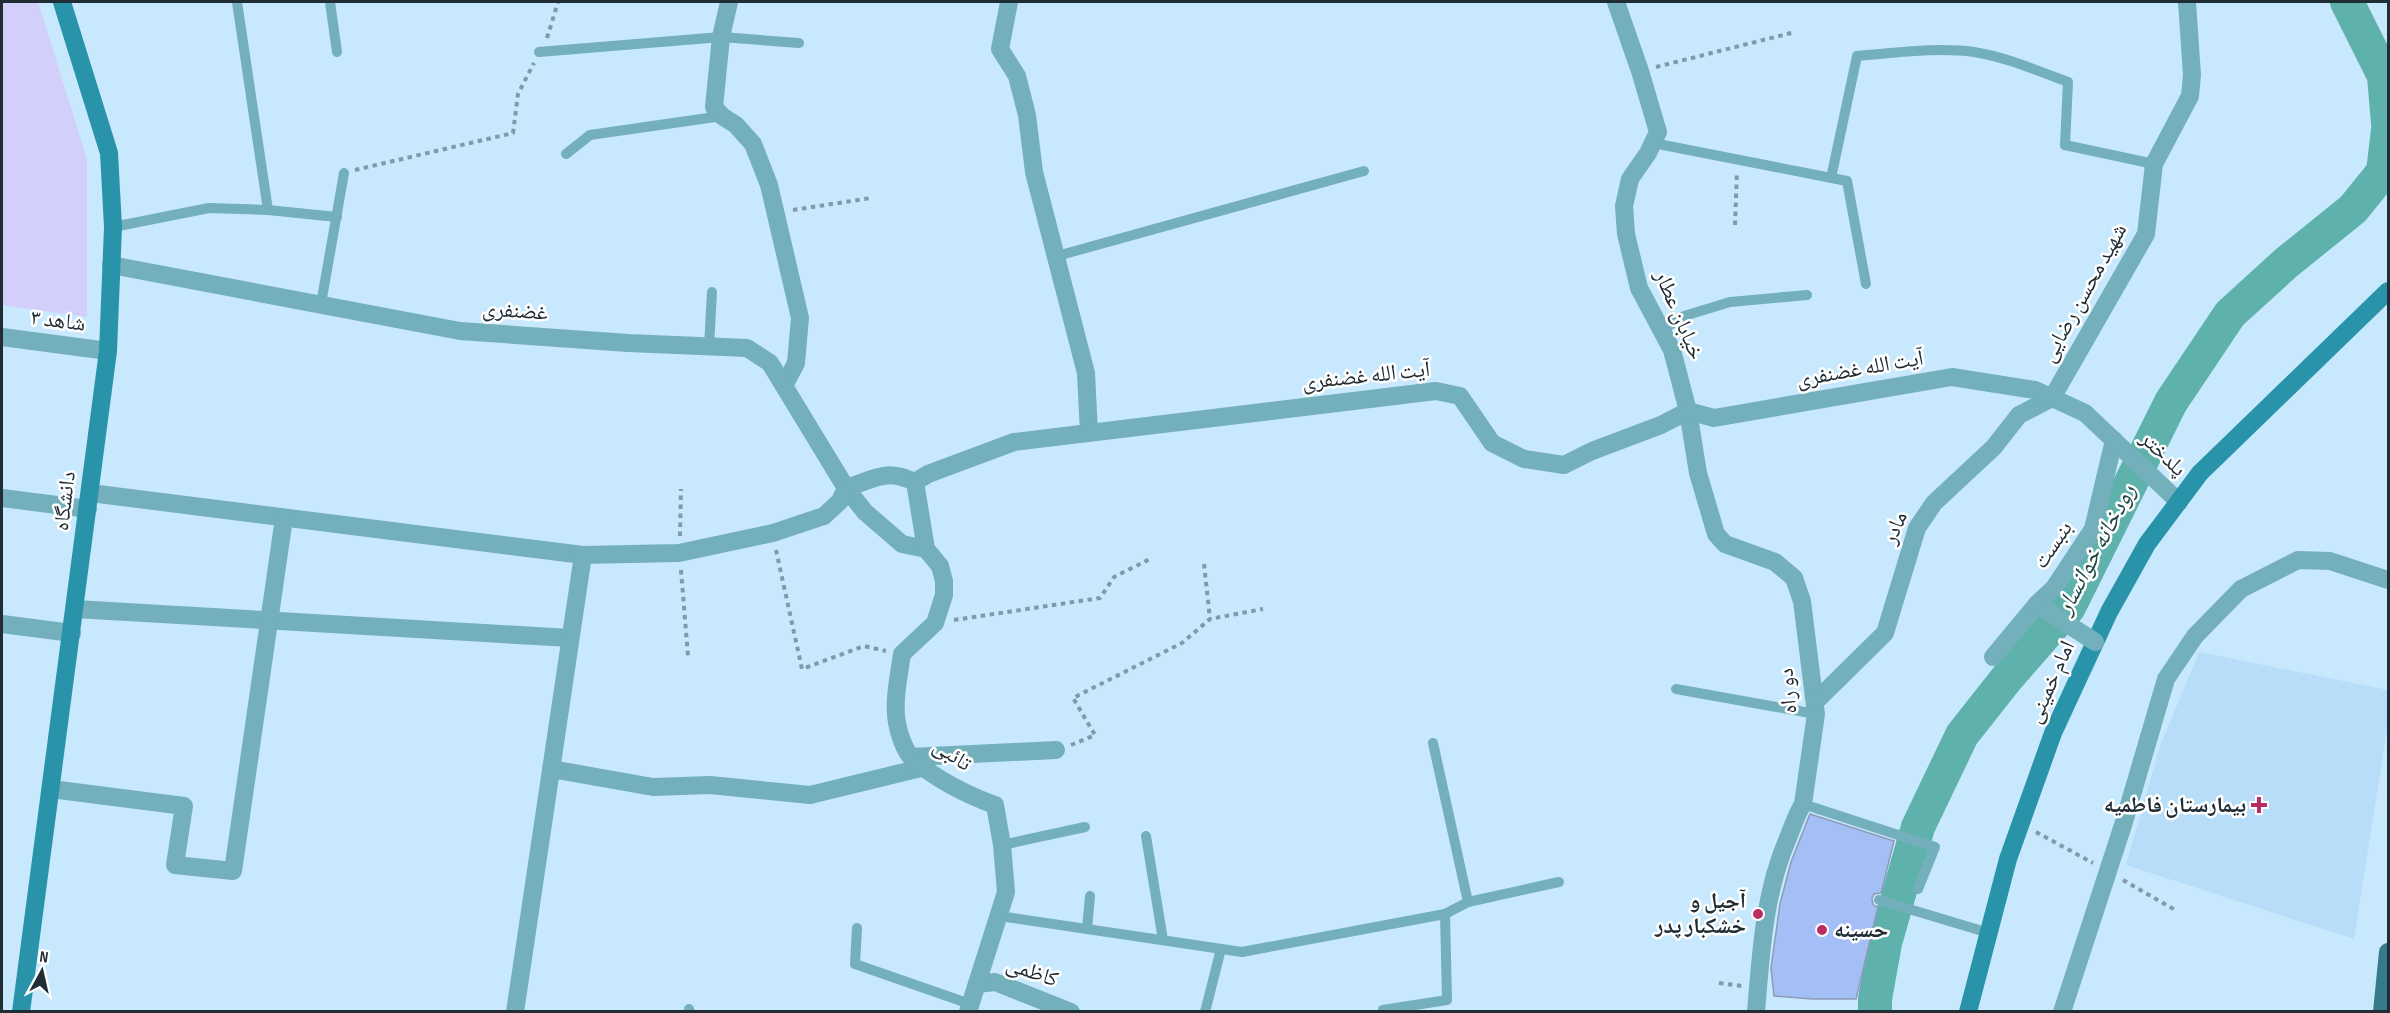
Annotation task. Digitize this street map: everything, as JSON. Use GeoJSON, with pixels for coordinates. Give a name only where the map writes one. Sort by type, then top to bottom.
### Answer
{"type":"FeatureCollection","features":[{"type":"Feature","properties":{"kind":"main road"},"geometry":{"type":"LineString","coordinates":[[2382,1011],[2388,952]]}},
{"type":"Feature","properties":{"kind":"street","name":"دانشگاه"},"geometry":{"type":"LineString","coordinates":[[21,1011],[108,351],[113,227],[109,153],[62,2]]}},
{"type":"Feature","properties":{"kind":"street"},"geometry":{"type":"LineString","coordinates":[[729,2],[722,37],[714,107],[722,116],[736,125],[753,144],[770,185],[774,213],[800,318],[796,363],[784,386]]}},
{"type":"Feature","properties":{"kind":"street"},"geometry":{"type":"LineString","coordinates":[[1009,2],[1000,48],[1017,76],[1027,115],[1034,172],[1086,374],[1089,432]]}},
{"type":"Feature","properties":{"kind":"street"},"geometry":{"type":"LineString","coordinates":[[1616,2],[1641,71],[1658,132],[1653,143]]}},
{"type":"Feature","properties":{"kind":"street","name":"شهید محسن رضایی"},"geometry":{"type":"LineString","coordinates":[[2052,398],[2146,234],[2154,164],[2190,96],[2192,75],[2187,2]]}},
{"type":"Feature","properties":{"kind":"street","name":"خیابان عطار"},"geometry":{"type":"LineString","coordinates":[[1653,143],[1630,179],[1624,206],[1626,234],[1639,288],[1672,350],[1688,411]]}},
{"type":"Feature","properties":{"kind":"street","name":"غضنفری"},"geometry":{"type":"LineString","coordinates":[[111,265],[460,331],[628,343],[747,348],[771,363],[846,488],[865,512],[902,544],[926,549]]}},
{"type":"Feature","properties":{"kind":"street","name":"امام خمینی"},"geometry":{"type":"LineString","coordinates":[[1968,1011],[2008,859],[2053,733],[2109,612],[2147,544],[2200,473],[2388,291]]}},
{"type":"Feature","properties":{"kind":"street","name":"شاهد ۳"},"geometry":{"type":"LineString","coordinates":[[2,337],[108,351]]}},
{"type":"Feature","properties":{"kind":"street","name":"آیت الله غضنفری"},"geometry":{"type":"LineString","coordinates":[[922,478],[1014,442],[1436,391],[1460,396],[1492,443],[1524,459],[1564,465],[1661,425],[1688,411],[1714,418],[1952,377],[2034,390],[2085,413],[2114,440]]}},
{"type":"Feature","properties":{"kind":"street","name":"مادر"},"geometry":{"type":"LineString","coordinates":[[1816,708],[1885,633],[1917,528],[1934,503],[1994,447],[2019,415],[2052,398]]}},
{"type":"Feature","properties":{"kind":"street","name":"دو راه"},"geometry":{"type":"LineString","coordinates":[[1688,411],[1698,473],[1716,534],[1725,544],[1775,562],[1794,578],[1803,601],[1816,708],[1803,804],[1795,816],[1770,891],[1764,925],[1756,1011]]}},
{"type":"Feature","properties":{"kind":"street","name":"پلدختر"},"geometry":{"type":"LineString","coordinates":[[2114,440],[2179,502]]}},
{"type":"Feature","properties":{"kind":"street","name":"بنبست"},"geometry":{"type":"LineString","coordinates":[[1993,657],[2037,604],[2054,588],[2093,529],[2114,440]]}},
{"type":"Feature","properties":{"kind":"street"},"geometry":{"type":"LineString","coordinates":[[2,498],[89,501],[284,518],[583,555],[679,553],[772,533],[824,516],[840,501],[846,488],[868,482],[882,474],[922,478],[926,549],[940,566],[944,581],[944,595],[935,623],[902,654]]}},
{"type":"Feature","properties":{"kind":"street"},"geometry":{"type":"LineString","coordinates":[[51,789],[184,806],[175,865],[233,871],[284,518]]}},
{"type":"Feature","properties":{"kind":"street"},"geometry":{"type":"LineString","coordinates":[[515,1011],[583,555]]}},
{"type":"Feature","properties":{"kind":"street"},"geometry":{"type":"LineString","coordinates":[[2062,1011],[2124,822],[2166,679],[2195,636],[2241,589],[2298,560],[2330,561],[2388,580]]}},
{"type":"Feature","properties":{"kind":"street"},"geometry":{"type":"LineString","coordinates":[[2037,604],[2095,642]]}},
{"type":"Feature","properties":{"kind":"street"},"geometry":{"type":"LineString","coordinates":[[75,609],[570,639]]}},
{"type":"Feature","properties":{"kind":"street"},"geometry":{"type":"LineString","coordinates":[[2,624],[72,633]]}},
{"type":"Feature","properties":{"kind":"street","name":"تائبی"},"geometry":{"type":"LineString","coordinates":[[902,654],[897,723],[904,746],[918,762],[976,798],[995,805],[1002,844],[1006,892],[969,1008]]}},
{"type":"Feature","properties":{"kind":"street"},"geometry":{"type":"LineString","coordinates":[[551,769],[653,788],[710,785],[810,795],[918,762],[1056,750]]}},
{"type":"Feature","properties":{"kind":"street","name":"کاظمی"},"geometry":{"type":"LineString","coordinates":[[977,984],[995,982],[1071,1011]]}},
{"type":"Feature","properties":{"kind":"lane"},"geometry":{"type":"LineString","coordinates":[[237,2],[268,210]]}},
{"type":"Feature","properties":{"kind":"lane"},"geometry":{"type":"LineString","coordinates":[[330,2],[337,52]]}},
{"type":"Feature","properties":{"kind":"lane"},"geometry":{"type":"LineString","coordinates":[[539,52],[722,37],[799,43]]}},
{"type":"Feature","properties":{"kind":"lane"},"geometry":{"type":"LineString","coordinates":[[1831,178],[1857,56],[1919,51],[1975,52],[2023,65],[2068,82],[2065,145],[2154,164]]}},
{"type":"Feature","properties":{"kind":"lane"},"geometry":{"type":"LineString","coordinates":[[566,154],[590,135],[722,116]]}},
{"type":"Feature","properties":{"kind":"lane"},"geometry":{"type":"LineString","coordinates":[[1653,143],[1847,181],[1866,284]]}},
{"type":"Feature","properties":{"kind":"lane"},"geometry":{"type":"LineString","coordinates":[[1057,256],[1364,171]]}},
{"type":"Feature","properties":{"kind":"lane"},"geometry":{"type":"LineString","coordinates":[[321,304],[344,172]]}},
{"type":"Feature","properties":{"kind":"lane"},"geometry":{"type":"LineString","coordinates":[[113,227],[209,208],[268,210],[337,217]]}},
{"type":"Feature","properties":{"kind":"lane"},"geometry":{"type":"LineString","coordinates":[[709,346],[712,292]]}},
{"type":"Feature","properties":{"kind":"lane"},"geometry":{"type":"LineString","coordinates":[[1662,330],[1684,316],[1730,302],[1807,295]]}},
{"type":"Feature","properties":{"kind":"lane"},"geometry":{"type":"LineString","coordinates":[[1676,689],[1816,708]]}},
{"type":"Feature","properties":{"kind":"lane"},"geometry":{"type":"LineString","coordinates":[[1433,743],[1468,902]]}},
{"type":"Feature","properties":{"kind":"lane"},"geometry":{"type":"LineString","coordinates":[[1803,804],[1935,847],[1918,889]]}},
{"type":"Feature","properties":{"kind":"lane"},"geometry":{"type":"LineString","coordinates":[[1002,844],[1085,827]]}},
{"type":"Feature","properties":{"kind":"lane"},"geometry":{"type":"LineString","coordinates":[[1146,836],[1163,940]]}},
{"type":"Feature","properties":{"kind":"lane"},"geometry":{"type":"LineString","coordinates":[[999,915],[1242,952],[1445,914],[1468,902],[1559,882]]}},
{"type":"Feature","properties":{"kind":"lane"},"geometry":{"type":"LineString","coordinates":[[1088,929],[1090,896]]}},
{"type":"Feature","properties":{"kind":"lane"},"geometry":{"type":"LineString","coordinates":[[1880,900],[1989,933]]}},
{"type":"Feature","properties":{"kind":"lane"},"geometry":{"type":"LineString","coordinates":[[1383,1011],[1447,1000],[1445,914]]}},
{"type":"Feature","properties":{"kind":"lane"},"geometry":{"type":"LineString","coordinates":[[857,928],[855,964],[969,1008]]}},
{"type":"Feature","properties":{"kind":"lane"},"geometry":{"type":"LineString","coordinates":[[1205,1011],[1221,949]]}},
{"type":"Feature","properties":{"kind":"path"},"geometry":{"type":"LineString","coordinates":[[344,172],[513,133],[518,94],[547,36],[558,2]]}},
{"type":"Feature","properties":{"kind":"path"},"geometry":{"type":"LineString","coordinates":[[1641,71],[1796,32]]}},
{"type":"Feature","properties":{"kind":"path"},"geometry":{"type":"LineString","coordinates":[[1735,225],[1738,160]]}},
{"type":"Feature","properties":{"kind":"path"},"geometry":{"type":"LineString","coordinates":[[774,213],[871,198]]}},
{"type":"Feature","properties":{"kind":"path"},"geometry":{"type":"LineString","coordinates":[[681,489],[679,553],[688,656]]}},
{"type":"Feature","properties":{"kind":"path"},"geometry":{"type":"LineString","coordinates":[[772,533],[802,669],[864,646],[902,654]]}},
{"type":"Feature","properties":{"kind":"path"},"geometry":{"type":"LineString","coordinates":[[935,623],[1101,598],[1114,577],[1152,558]]}},
{"type":"Feature","properties":{"kind":"path"},"geometry":{"type":"LineString","coordinates":[[1204,564],[1210,619]]}},
{"type":"Feature","properties":{"kind":"path"},"geometry":{"type":"LineString","coordinates":[[1056,750],[1095,735],[1073,698],[1182,643],[1210,619],[1263,609]]}},
{"type":"Feature","properties":{"kind":"shaded area"},"geometry":{"type":"Polygon","coordinates":[[[2,2],[38,2],[87,159],[87,317],[2,305],[2,2]]]}},
{"type":"Feature","properties":{"kind":"shaded area","name":"بیمارستان فاطمیه"},"geometry":{"type":"Polygon","coordinates":[[[2199,652],[2388,690],[2388,723],[2354,939],[2126,865],[2160,746],[2199,652]]]}},
{"type":"Feature","properties":{"kind":"building","name":"حسینه"},"geometry":{"type":"Polygon","coordinates":[[[1810,814],[1894,841],[1881,893],[1874,894],[1872,898],[1873,905],[1878,907],[1856,999],[1774,996],[1771,968],[1780,904],[1791,862],[1810,814]]]}},
{"type":"Feature","properties":{"kind":"waterway","name":"رودخانه خوانسار"},"geometry":{"type":"LineString","coordinates":[[2347,2],[2384,76],[2388,123]]}},
{"type":"Feature","properties":{"kind":"waterway","name":"رودخانه خوانسار"},"geometry":{"type":"LineString","coordinates":[[1875,1012],[1875,999],[1885,943],[1918,827],[1962,735],[2007,678],[2069,607],[2171,402],[2230,314],[2286,263],[2353,209],[2383,172],[2388,130]]}},
{"type":"Feature","properties":{"kind":"place","name":"بیمارستان فاطمیه"},"geometry":{"type":"Point","coordinates":[2259,805]}},
{"type":"Feature","properties":{"kind":"place","name":"آجیل و خشکبار پدر"},"geometry":{"type":"Point","coordinates":[1758,914]}},
{"type":"Feature","properties":{"kind":"place","name":"حسینه"},"geometry":{"type":"Point","coordinates":[1822,930]}}]}
